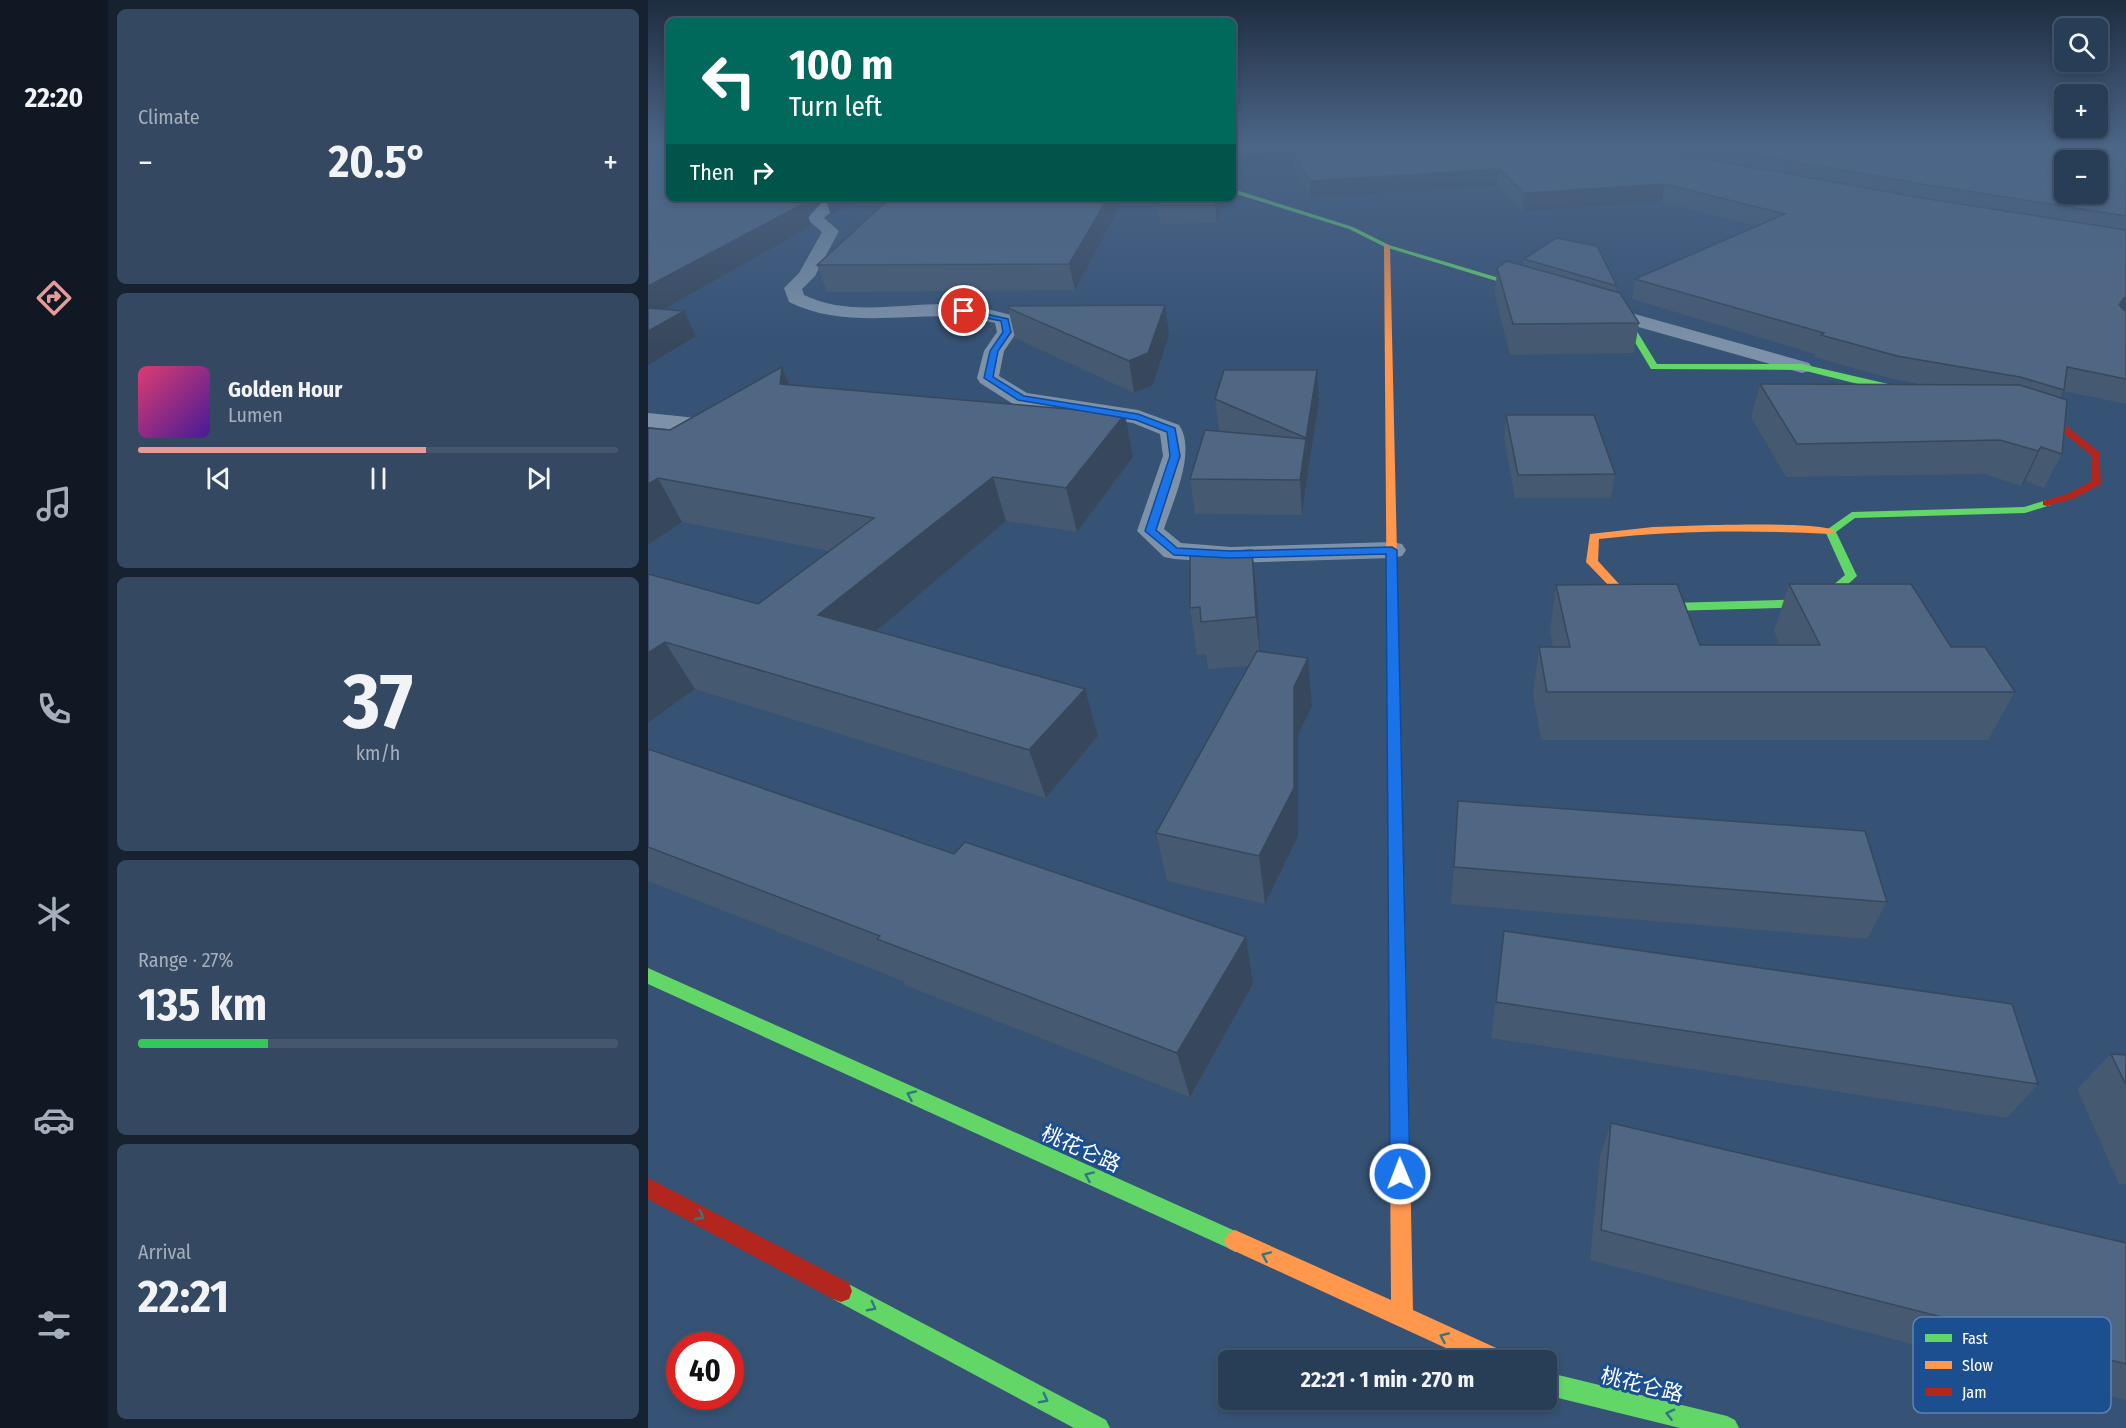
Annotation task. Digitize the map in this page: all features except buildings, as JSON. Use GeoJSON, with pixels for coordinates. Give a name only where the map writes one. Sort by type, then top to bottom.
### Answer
{"type":"FeatureCollection","features":[{"type":"Feature","properties":{"kind":"street"},"geometry":{"type":"LineString","coordinates":[[823,211],[815,219],[831,231],[806,276],[793,288],[796,298],[816,308],[843,312],[964,311],[1004,319],[1007,332],[994,351],[988,378],[1021,399],[1138,417],[1171,430],[1175,456],[1150,531],[1174,551],[1230,555],[1392,550]]}},
{"type":"Feature","properties":{"kind":"street"},"geometry":{"type":"LineString","coordinates":[[1296,211],[1351,228],[1387,246],[1556,296]]}},
{"type":"Feature","properties":{"kind":"street"},"geometry":{"type":"LineString","coordinates":[[1387,246],[1402,1318]]}},
{"type":"Feature","properties":{"kind":"street"},"geometry":{"type":"LineString","coordinates":[[1590,307],[1802,367],[1858,381],[1940,396]]}},
{"type":"Feature","properties":{"kind":"street"},"geometry":{"type":"LineString","coordinates":[[1624,317],[1654,368],[1802,367]]}},
{"type":"Feature","properties":{"kind":"street"},"geometry":{"type":"LineString","coordinates":[[1830,531],[1851,576],[1820,603],[1669,607],[1616,587],[1592,562],[1594,536],[1633,530],[1830,531],[1852,515],[2025,510],[2071,496],[2097,482],[2096,454],[2057,423],[2010,409]]}},
{"type":"Feature","properties":{"kind":"street"},"geometry":{"type":"LineString","coordinates":[[648,420],[743,429]]}},
{"type":"Feature","properties":{"kind":"street","name":"桃花仑路"},"geometry":{"type":"LineString","coordinates":[[648,976],[1474,1350]]}},
{"type":"Feature","properties":{"kind":"street"},"geometry":{"type":"LineString","coordinates":[[648,1188],[1098,1428]]}},
{"type":"Feature","properties":{"kind":"street","name":"桃花仑路"},"geometry":{"type":"LineString","coordinates":[[1557,1386],[1727,1428]]}},
{"type":"Feature","properties":{"kind":"traffic: fast"},"geometry":{"type":"LineString","coordinates":[[1296,211],[1351,228],[1387,246],[1539,291]]}},
{"type":"Feature","properties":{"kind":"traffic: fast"},"geometry":{"type":"LineString","coordinates":[[1606,311],[1624,317],[1654,367],[1802,367],[1858,381],[1923,393]]}},
{"type":"Feature","properties":{"kind":"traffic: fast"},"geometry":{"type":"LineString","coordinates":[[1650,600],[1669,607],[1820,603],[1851,576],[1830,531],[1852,515],[2025,510],[2047,503]]}},
{"type":"Feature","properties":{"kind":"traffic: fast"},"geometry":{"type":"LineString","coordinates":[[1393,643],[1398,1012]]}},
{"type":"Feature","properties":{"kind":"traffic: fast"},"geometry":{"type":"LineString","coordinates":[[648,976],[1235,1241]]}},
{"type":"Feature","properties":{"kind":"traffic: fast"},"geometry":{"type":"LineString","coordinates":[[841,1291],[1098,1428]]}},
{"type":"Feature","properties":{"kind":"traffic: fast"},"geometry":{"type":"LineString","coordinates":[[1557,1386],[1727,1428]]}},
{"type":"Feature","properties":{"kind":"traffic: slow"},"geometry":{"type":"LineString","coordinates":[[1387,246],[1393,643]]}},
{"type":"Feature","properties":{"kind":"traffic: slow"},"geometry":{"type":"LineString","coordinates":[[1650,600],[1616,587],[1592,562],[1594,536],[1653,530],[1712,528],[1830,531]]}},
{"type":"Feature","properties":{"kind":"traffic: slow"},"geometry":{"type":"LineString","coordinates":[[1398,1012],[1402,1318]]}},
{"type":"Feature","properties":{"kind":"traffic: slow"},"geometry":{"type":"LineString","coordinates":[[1235,1241],[1475,1350]]}},
{"type":"Feature","properties":{"kind":"traffic: jam"},"geometry":{"type":"LineString","coordinates":[[2024,413],[2057,423],[2096,454],[2097,482],[2071,496],[2047,503]]}},
{"type":"Feature","properties":{"kind":"traffic: jam"},"geometry":{"type":"LineString","coordinates":[[648,1188],[841,1291]]}},
{"type":"Feature","properties":{"kind":"route"},"geometry":{"type":"LineString","coordinates":[[964,311],[1004,319],[1007,332],[994,351],[988,378],[1021,399],[1138,417],[1171,430],[1175,456],[1150,531],[1174,551],[1230,555],[1392,550],[1400,1174]]}}]}
